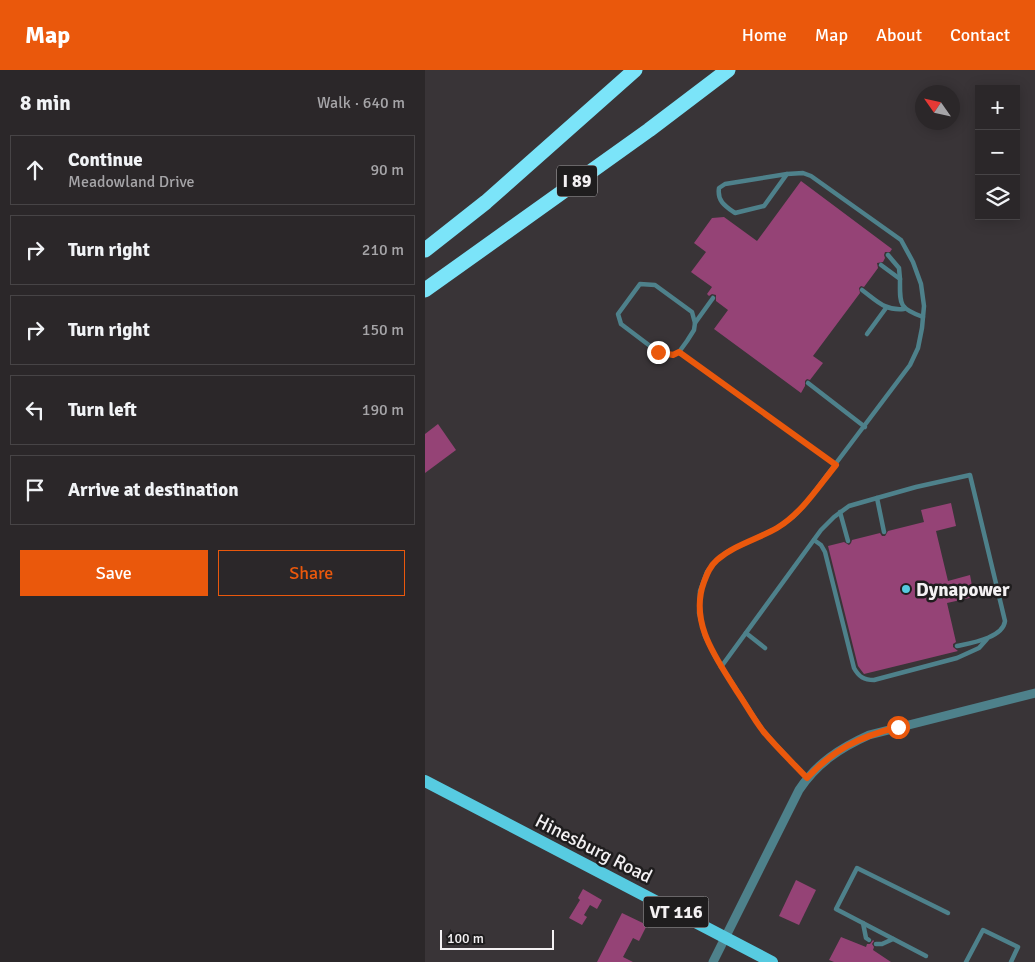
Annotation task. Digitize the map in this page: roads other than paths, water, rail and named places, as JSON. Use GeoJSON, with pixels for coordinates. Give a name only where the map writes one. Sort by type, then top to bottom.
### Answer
{"type":"FeatureCollection","features":[{"type":"Feature","properties":{"kind":"highway","name":"I 89"},"geometry":{"type":"LineString","coordinates":[[425,250],[485,202],[635,70]]}},
{"type":"Feature","properties":{"kind":"highway","name":"I 89"},"geometry":{"type":"LineString","coordinates":[[425,290],[641,136],[727,70]]}},
{"type":"Feature","properties":{"kind":"main road","name":"Hinesburg Road"},"geometry":{"type":"LineString","coordinates":[[425,781],[772,962]]}},
{"type":"Feature","properties":{"kind":"street"},"geometry":{"type":"LineString","coordinates":[[713,962],[799,790],[821,763],[849,744],[869,735],[1035,694]]}},
{"type":"Feature","properties":{"kind":"lane"},"geometry":{"type":"LineString","coordinates":[[787,174],[764,206],[735,212],[721,203],[718,195],[719,188],[725,184],[787,174],[803,173],[811,176],[901,240],[913,262],[921,284],[924,306],[918,348],[910,365],[836,465],[806,503],[793,516],[777,528],[727,552],[716,561],[707,572],[700,592],[699,613],[705,636],[721,667],[763,731],[807,778]]}},
{"type":"Feature","properties":{"kind":"lane"},"geometry":{"type":"LineString","coordinates":[[888,255],[899,268],[900,303],[904,309]]}},
{"type":"Feature","properties":{"kind":"lane"},"geometry":{"type":"LineString","coordinates":[[881,265],[900,279]]}},
{"type":"Feature","properties":{"kind":"lane"},"geometry":{"type":"LineString","coordinates":[[695,323],[691,312],[655,285],[640,284],[618,314],[621,324],[658,352],[673,355],[679,352],[694,330],[695,323],[713,298]]}},
{"type":"Feature","properties":{"kind":"lane"},"geometry":{"type":"LineString","coordinates":[[862,290],[886,308],[904,309],[923,317]]}},
{"type":"Feature","properties":{"kind":"lane"},"geometry":{"type":"LineString","coordinates":[[867,334],[886,308]]}},
{"type":"Feature","properties":{"kind":"lane"},"geometry":{"type":"LineString","coordinates":[[679,352],[836,465]]}},
{"type":"Feature","properties":{"kind":"lane"},"geometry":{"type":"LineString","coordinates":[[808,383],[865,427]]}},
{"type":"Feature","properties":{"kind":"lane"},"geometry":{"type":"LineString","coordinates":[[721,667],[821,530],[840,512],[849,506],[877,498],[970,475],[1005,621],[1001,630],[990,636],[980,641],[957,646]]}},
{"type":"Feature","properties":{"kind":"lane"},"geometry":{"type":"LineString","coordinates":[[877,498],[884,532]]}},
{"type":"Feature","properties":{"kind":"lane"},"geometry":{"type":"LineString","coordinates":[[840,512],[848,541]]}},
{"type":"Feature","properties":{"kind":"lane"},"geometry":{"type":"LineString","coordinates":[[814,540],[821,545],[825,552],[854,668],[857,675],[862,678],[874,680],[957,658],[979,648],[990,636]]}},
{"type":"Feature","properties":{"kind":"lane"},"geometry":{"type":"LineString","coordinates":[[746,634],[765,648]]}},
{"type":"Feature","properties":{"kind":"lane"},"geometry":{"type":"LineString","coordinates":[[926,956],[836,909],[857,868],[948,913]]}},
{"type":"Feature","properties":{"kind":"lane"},"geometry":{"type":"LineString","coordinates":[[863,923],[866,938],[869,940]]}},
{"type":"Feature","properties":{"kind":"lane"},"geometry":{"type":"LineString","coordinates":[[967,962],[983,930],[1018,948],[1011,962]]}},
{"type":"Feature","properties":{"kind":"lane"},"geometry":{"type":"LineString","coordinates":[[876,944],[882,944],[893,938]]}},
{"type":"Feature","properties":{"kind":"place","name":"Dynapower"},"geometry":{"type":"Point","coordinates":[906,589]}}]}
